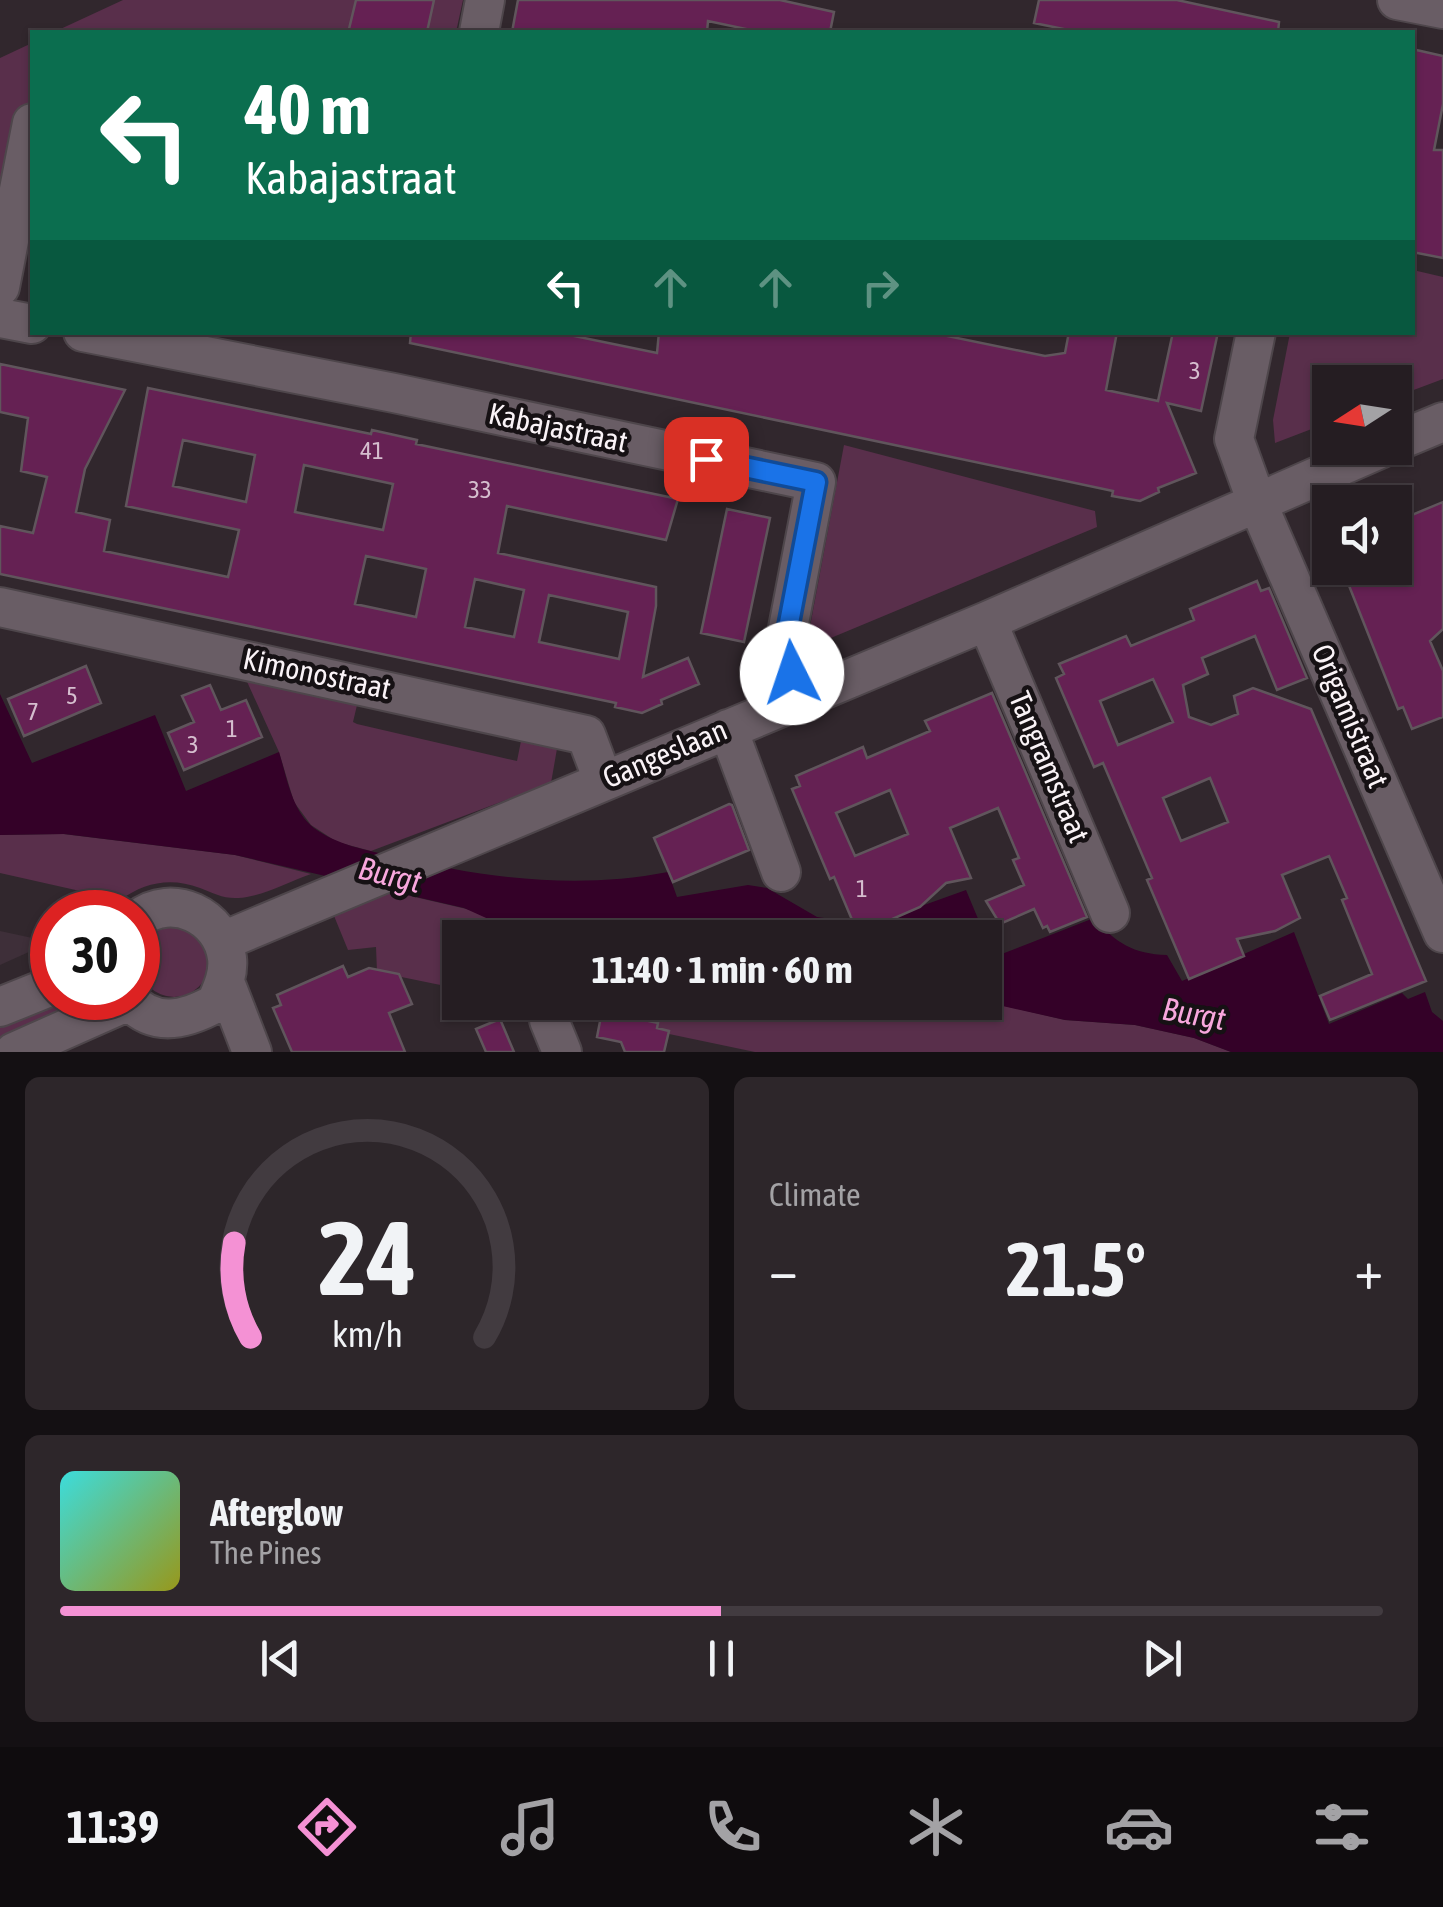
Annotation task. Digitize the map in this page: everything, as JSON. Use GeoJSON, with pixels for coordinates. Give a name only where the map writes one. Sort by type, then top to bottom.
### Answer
{"type":"FeatureCollection","features":[{"type":"Feature","properties":{"kind":"street"},"geometry":{"type":"LineString","coordinates":[[479,30],[486,0]]}},
{"type":"Feature","properties":{"kind":"street"},"geometry":{"type":"LineString","coordinates":[[1396,0],[1443,9]]}},
{"type":"Feature","properties":{"kind":"street"},"geometry":{"type":"LineString","coordinates":[[0,287],[30,132]]}},
{"type":"Feature","properties":{"kind":"street"},"geometry":{"type":"LineString","coordinates":[[0,318],[30,324]]}},
{"type":"Feature","properties":{"kind":"street","name":"Kabajastraat"},"geometry":{"type":"LineString","coordinates":[[99,335],[816,482],[784,649],[801,696]]}},
{"type":"Feature","properties":{"kind":"street","name":"Origamistraat"},"geometry":{"type":"LineString","coordinates":[[1255,335],[1234,440],[1256,500],[1443,933]]}},
{"type":"Feature","properties":{"kind":"street"},"geometry":{"type":"LineString","coordinates":[[1412,435],[1443,422]]}},
{"type":"Feature","properties":{"kind":"street","name":"Gangeslaan"},"geometry":{"type":"LineString","coordinates":[[223,941],[987,621],[1341,465]]}},
{"type":"Feature","properties":{"kind":"street","name":"Kimonostraat"},"geometry":{"type":"LineString","coordinates":[[0,607],[586,734],[604,780]]}},
{"type":"Feature","properties":{"kind":"street","name":"Tangramstraat"},"geometry":{"type":"LineString","coordinates":[[987,621],[1110,913]]}},
{"type":"Feature","properties":{"kind":"street"},"geometry":{"type":"LineString","coordinates":[[728,729],[781,872]]}},
{"type":"Feature","properties":{"kind":"street"},"geometry":{"type":"LineString","coordinates":[[154,1020],[178,1036],[186,1018],[216,1004],[228,961],[223,941],[198,913],[160,908]]}},
{"type":"Feature","properties":{"kind":"street"},"geometry":{"type":"LineString","coordinates":[[225,982],[252,1052]]}},
{"type":"Feature","properties":{"kind":"street"},"geometry":{"type":"LineString","coordinates":[[0,1007],[30,995]]}},
{"type":"Feature","properties":{"kind":"street"},"geometry":{"type":"LineString","coordinates":[[14,1052],[84,1020]]}},
{"type":"Feature","properties":{"kind":"shaded area"},"geometry":{"type":"Polygon","coordinates":[[[123,0],[463,0],[456,30],[58,30],[123,0]]]}},
{"type":"Feature","properties":{"kind":"shaded area"},"geometry":{"type":"Polygon","coordinates":[[[30,44],[30,115],[0,196],[0,58],[30,44]]]}},
{"type":"Feature","properties":{"kind":"shaded area"},"geometry":{"type":"Polygon","coordinates":[[[1415,270],[1443,277],[1443,379],[1412,391],[1412,365],[1312,365],[1312,429],[1275,443],[1273,420],[1290,335],[1415,335],[1415,270]]]}},
{"type":"Feature","properties":{"kind":"shaded area"},"geometry":{"type":"Polygon","coordinates":[[[844,445],[1095,511],[1097,527],[826,640],[805,653],[844,445]]]}},
{"type":"Feature","properties":{"kind":"shaded area"},"geometry":{"type":"Polygon","coordinates":[[[244,675],[358,701],[353,722],[357,724],[517,761],[522,736],[558,743],[551,783],[371,851],[337,842],[311,825],[294,802],[279,752],[244,675]]]}},
{"type":"Feature","properties":{"kind":"shaded area"},"geometry":{"type":"Polygon","coordinates":[[[63,834],[235,855],[311,874],[247,897],[228,898],[169,882],[137,890],[76,890],[0,873],[0,835],[63,834]]]}},
{"type":"Feature","properties":{"kind":"shaded area"},"geometry":{"type":"Polygon","coordinates":[[[380,889],[471,910],[492,920],[442,920],[442,985],[377,972],[376,947],[348,950],[332,911],[380,889]]]}},
{"type":"Feature","properties":{"kind":"shaded area"},"geometry":{"type":"Polygon","coordinates":[[[174,927],[187,930],[199,937],[209,962],[199,987],[174,997],[160,993],[160,931],[174,927]]]}},
{"type":"Feature","properties":{"kind":"shaded area"},"geometry":{"type":"Polygon","coordinates":[[[0,931],[30,937],[30,951],[0,965],[0,931]]]}},
{"type":"Feature","properties":{"kind":"shaded area"},"geometry":{"type":"Polygon","coordinates":[[[1002,1005],[1065,1020],[1135,1025],[1194,1038],[1231,1052],[755,1052],[602,1020],[1002,1020],[1002,1005]]]}},
{"type":"Feature","properties":{"kind":"shaded area"},"geometry":{"type":"Polygon","coordinates":[[[30,1006],[30,1020],[60,1020],[0,1046],[0,1018],[30,1006]]]}},
{"type":"Feature","properties":{"kind":"water","name":"Burgt"},"geometry":{"type":"Polygon","coordinates":[[[0,694],[32,763],[155,715],[186,791],[279,752],[295,803],[307,821],[342,843],[427,864],[529,879],[599,880],[668,872],[677,897],[748,885],[767,888],[817,917],[838,920],[490,920],[464,908],[235,855],[64,834],[0,835],[0,694]]]}},
{"type":"Feature","properties":{"kind":"water"},"geometry":{"type":"Polygon","coordinates":[[[966,890],[979,920],[882,920],[966,890]]]}},
{"type":"Feature","properties":{"kind":"water","name":"Burgt"},"geometry":{"type":"Polygon","coordinates":[[[1094,918],[1126,946],[1167,955],[1182,981],[1294,932],[1329,1024],[1402,993],[1408,999],[1425,992],[1432,1012],[1443,1021],[1443,1052],[1231,1052],[1194,1038],[1135,1025],[1065,1020],[1002,1006],[1002,954],[1094,918]]]}},
{"type":"Feature","properties":{"kind":"building"},"geometry":{"type":"Polygon","coordinates":[[[356,0],[434,0],[427,30],[349,29],[356,0]]]}},
{"type":"Feature","properties":{"kind":"building"},"geometry":{"type":"Polygon","coordinates":[[[518,0],[780,0],[834,12],[830,30],[751,30],[708,21],[707,30],[512,30],[518,0]]]}},
{"type":"Feature","properties":{"kind":"building"},"geometry":{"type":"Polygon","coordinates":[[[1039,0],[1177,0],[1279,22],[1278,30],[1068,30],[1034,23],[1039,0]]]}},
{"type":"Feature","properties":{"kind":"building"},"geometry":{"type":"Polygon","coordinates":[[[1415,50],[1443,56],[1443,104],[1434,150],[1443,150],[1443,258],[1415,253],[1415,50]]]}},
{"type":"Feature","properties":{"kind":"building"},"geometry":{"type":"Polygon","coordinates":[[[411,335],[570,335],[657,353],[659,335],[943,335],[1045,356],[1065,353],[1068,335],[1116,335],[1106,390],[1158,401],[1172,335],[1217,335],[1201,411],[1167,403],[1196,473],[1158,488],[1159,492],[1140,501],[1112,496],[1113,491],[410,343],[411,335]]]}},
{"type":"Feature","properties":{"kind":"building"},"geometry":{"type":"Polygon","coordinates":[[[0,364],[125,390],[85,469],[76,512],[110,520],[104,551],[228,577],[239,530],[126,506],[148,388],[371,434],[372,430],[417,440],[416,444],[678,499],[666,540],[507,506],[498,553],[656,587],[643,677],[688,658],[699,684],[642,713],[615,707],[616,703],[0,574],[0,526],[33,533],[47,477],[21,471],[28,418],[0,412],[0,364]],[[183,440],[173,486],[246,502],[255,455],[183,440]],[[304,465],[295,512],[383,530],[393,484],[304,465]],[[366,556],[355,604],[416,617],[426,569],[366,556]],[[475,579],[465,627],[514,637],[524,590],[475,579]],[[549,595],[539,642],[619,659],[628,612],[549,595]]]}},
{"type":"Feature","properties":{"kind":"building"},"geometry":{"type":"Polygon","coordinates":[[[1443,502],[1443,629],[1430,641],[1443,671],[1443,717],[1412,729],[1403,707],[1398,709],[1349,585],[1412,585],[1412,515],[1443,502]]]}},
{"type":"Feature","properties":{"kind":"building"},"geometry":{"type":"Polygon","coordinates":[[[727,509],[770,518],[744,642],[701,633],[727,509]]]}},
{"type":"Feature","properties":{"kind":"building"},"geometry":{"type":"Polygon","coordinates":[[[1257,581],[1261,591],[1269,588],[1307,678],[1277,690],[1255,636],[1202,658],[1208,674],[1183,685],[1189,717],[1211,725],[1238,714],[1234,696],[1253,688],[1311,709],[1426,981],[1330,1020],[1320,996],[1372,974],[1329,856],[1282,875],[1300,918],[1275,931],[1237,939],[1244,956],[1189,979],[1103,763],[1094,767],[1056,678],[1064,674],[1059,664],[1126,636],[1131,646],[1194,620],[1190,609],[1257,581]],[[1153,679],[1100,701],[1118,745],[1173,722],[1153,679]],[[1210,778],[1163,798],[1181,841],[1228,822],[1210,778]]]}},
{"type":"Feature","properties":{"kind":"building"},"geometry":{"type":"Polygon","coordinates":[[[86,666],[101,703],[24,736],[8,699],[86,666]]]}},
{"type":"Feature","properties":{"kind":"building"},"geometry":{"type":"Polygon","coordinates":[[[210,685],[221,710],[246,700],[262,737],[184,770],[168,733],[194,722],[182,696],[210,685]]]}},
{"type":"Feature","properties":{"kind":"building"},"geometry":{"type":"Polygon","coordinates":[[[992,693],[1087,917],[1050,932],[1047,926],[1043,928],[1034,909],[1002,923],[998,920],[986,901],[1024,885],[1013,860],[1019,858],[998,808],[950,828],[971,878],[946,883],[920,907],[890,920],[852,920],[792,789],[800,786],[796,776],[863,747],[867,758],[930,731],[925,721],[992,693]],[[890,790],[836,813],[855,856],[908,834],[890,790]]]}},
{"type":"Feature","properties":{"kind":"building"},"geometry":{"type":"Polygon","coordinates":[[[729,804],[749,850],[673,882],[654,838],[729,804]]]}},
{"type":"Feature","properties":{"kind":"building"},"geometry":{"type":"Polygon","coordinates":[[[343,966],[348,977],[369,968],[399,974],[412,1004],[389,1013],[405,1052],[292,1052],[273,1008],[281,1005],[277,995],[343,966]]]}},
{"type":"Feature","properties":{"kind":"building"},"geometry":{"type":"Polygon","coordinates":[[[500,1020],[514,1052],[486,1052],[476,1029],[500,1020]]]}},
{"type":"Feature","properties":{"kind":"building"},"geometry":{"type":"Polygon","coordinates":[[[600,1020],[644,1020],[669,1031],[664,1052],[625,1052],[621,1042],[597,1037],[600,1020]]]}},
{"type":"Feature","properties":{"kind":"route"},"geometry":{"type":"LineString","coordinates":[[706,459],[816,482],[784,649],[792,673]]}}]}
